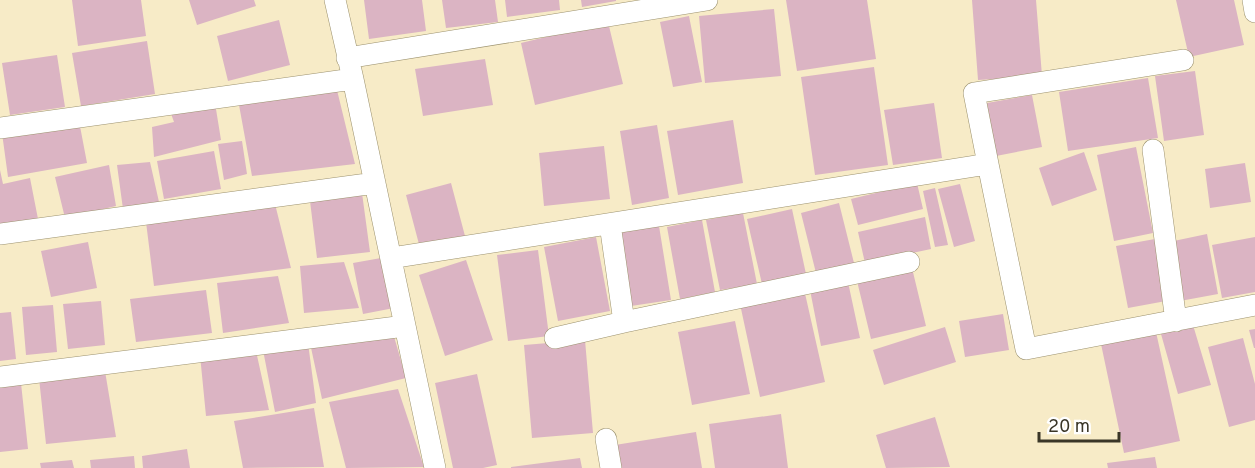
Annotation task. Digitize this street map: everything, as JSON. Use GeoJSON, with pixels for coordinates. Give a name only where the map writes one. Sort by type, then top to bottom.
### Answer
{"type":"FeatureCollection","features":[{"type":"Feature","properties":{"kind":"street"},"geometry":{"type":"LineString","coordinates":[[335,0],[435,468]]}},
{"type":"Feature","properties":{"kind":"street"},"geometry":{"type":"LineString","coordinates":[[347,58],[707,0]]}},
{"type":"Feature","properties":{"kind":"street"},"geometry":{"type":"LineString","coordinates":[[1253,0],[1255,12]]}},
{"type":"Feature","properties":{"kind":"street"},"geometry":{"type":"LineString","coordinates":[[1183,60],[974,93],[1026,349],[1255,305]]}},
{"type":"Feature","properties":{"kind":"street"},"geometry":{"type":"LineString","coordinates":[[0,128],[353,79]]}},
{"type":"Feature","properties":{"kind":"street"},"geometry":{"type":"LineString","coordinates":[[1153,150],[1176,321]]}},
{"type":"Feature","properties":{"kind":"street"},"geometry":{"type":"LineString","coordinates":[[391,258],[988,164]]}},
{"type":"Feature","properties":{"kind":"street"},"geometry":{"type":"LineString","coordinates":[[0,234],[375,183]]}},
{"type":"Feature","properties":{"kind":"street"},"geometry":{"type":"LineString","coordinates":[[610,224],[624,322]]}},
{"type":"Feature","properties":{"kind":"street"},"geometry":{"type":"LineString","coordinates":[[555,339],[624,322],[909,262]]}},
{"type":"Feature","properties":{"kind":"street"},"geometry":{"type":"LineString","coordinates":[[0,377],[405,326]]}},
{"type":"Feature","properties":{"kind":"street"},"geometry":{"type":"LineString","coordinates":[[606,440],[611,468]]}},
{"type":"Feature","properties":{"kind":"building"},"geometry":{"type":"Polygon","coordinates":[[[72,0],[141,0],[146,36],[78,46],[72,0]]]}},
{"type":"Feature","properties":{"kind":"building"},"geometry":{"type":"Polygon","coordinates":[[[189,0],[254,0],[256,6],[197,25],[189,0]]]}},
{"type":"Feature","properties":{"kind":"building"},"geometry":{"type":"Polygon","coordinates":[[[364,0],[422,0],[426,31],[369,39],[364,0]]]}},
{"type":"Feature","properties":{"kind":"building"},"geometry":{"type":"Polygon","coordinates":[[[442,0],[495,0],[498,22],[446,28],[442,0]]]}},
{"type":"Feature","properties":{"kind":"building"},"geometry":{"type":"Polygon","coordinates":[[[505,0],[559,0],[560,10],[507,17],[505,0]]]}},
{"type":"Feature","properties":{"kind":"building"},"geometry":{"type":"Polygon","coordinates":[[[581,0],[616,0],[616,1],[582,7],[581,0]]]}},
{"type":"Feature","properties":{"kind":"building"},"geometry":{"type":"Polygon","coordinates":[[[786,0],[867,0],[876,59],[797,71],[786,0]]]}},
{"type":"Feature","properties":{"kind":"building"},"geometry":{"type":"Polygon","coordinates":[[[972,0],[1036,0],[1042,76],[978,80],[972,0]]]}},
{"type":"Feature","properties":{"kind":"building"},"geometry":{"type":"Polygon","coordinates":[[[1176,0],[1234,0],[1244,45],[1189,57],[1176,0]]]}},
{"type":"Feature","properties":{"kind":"building"},"geometry":{"type":"Polygon","coordinates":[[[774,9],[781,76],[705,83],[699,16],[774,9]]]}},
{"type":"Feature","properties":{"kind":"building"},"geometry":{"type":"Polygon","coordinates":[[[689,16],[702,82],[673,87],[660,22],[689,16]]]}},
{"type":"Feature","properties":{"kind":"building"},"geometry":{"type":"Polygon","coordinates":[[[279,20],[290,65],[228,81],[217,36],[279,20]]]}},
{"type":"Feature","properties":{"kind":"building"},"geometry":{"type":"Polygon","coordinates":[[[608,22],[623,84],[535,105],[521,43],[608,22]]]}},
{"type":"Feature","properties":{"kind":"building"},"geometry":{"type":"Polygon","coordinates":[[[147,41],[155,94],[81,106],[72,53],[147,41]]]}},
{"type":"Feature","properties":{"kind":"building"},"geometry":{"type":"Polygon","coordinates":[[[57,55],[65,107],[10,115],[2,63],[57,55]]]}},
{"type":"Feature","properties":{"kind":"building"},"geometry":{"type":"Polygon","coordinates":[[[485,59],[493,105],[423,116],[415,69],[485,59]]]}},
{"type":"Feature","properties":{"kind":"building"},"geometry":{"type":"Polygon","coordinates":[[[874,67],[888,165],[815,175],[801,77],[874,67]]]}},
{"type":"Feature","properties":{"kind":"building"},"geometry":{"type":"Polygon","coordinates":[[[1195,71],[1204,135],[1164,141],[1155,76],[1195,71]]]}},
{"type":"Feature","properties":{"kind":"building"},"geometry":{"type":"Polygon","coordinates":[[[1148,78],[1158,138],[1068,151],[1059,92],[1148,78]]]}},
{"type":"Feature","properties":{"kind":"building"},"geometry":{"type":"Polygon","coordinates":[[[336,86],[355,164],[252,176],[239,105],[336,86]]]}},
{"type":"Feature","properties":{"kind":"building"},"geometry":{"type":"Polygon","coordinates":[[[1032,95],[1042,147],[996,156],[987,103],[1032,95]]]}},
{"type":"Feature","properties":{"kind":"building"},"geometry":{"type":"Polygon","coordinates":[[[215,103],[221,140],[154,157],[152,127],[174,122],[169,108],[215,103]]]}},
{"type":"Feature","properties":{"kind":"building"},"geometry":{"type":"Polygon","coordinates":[[[934,103],[942,158],[893,165],[884,110],[934,103]]]}},
{"type":"Feature","properties":{"kind":"building"},"geometry":{"type":"Polygon","coordinates":[[[733,120],[743,183],[678,195],[667,131],[733,120]]]}},
{"type":"Feature","properties":{"kind":"building"},"geometry":{"type":"Polygon","coordinates":[[[79,121],[87,163],[8,177],[2,133],[79,121]]]}},
{"type":"Feature","properties":{"kind":"building"},"geometry":{"type":"Polygon","coordinates":[[[657,125],[669,198],[632,205],[620,131],[657,125]]]}},
{"type":"Feature","properties":{"kind":"building"},"geometry":{"type":"Polygon","coordinates":[[[242,141],[247,174],[224,180],[218,144],[242,141]]]}},
{"type":"Feature","properties":{"kind":"building"},"geometry":{"type":"Polygon","coordinates":[[[604,146],[610,199],[544,206],[539,153],[604,146]]]}},
{"type":"Feature","properties":{"kind":"building"},"geometry":{"type":"Polygon","coordinates":[[[1136,147],[1153,233],[1114,241],[1097,155],[1136,147]]]}},
{"type":"Feature","properties":{"kind":"building"},"geometry":{"type":"Polygon","coordinates":[[[214,151],[221,189],[164,199],[157,161],[214,151]]]}},
{"type":"Feature","properties":{"kind":"building"},"geometry":{"type":"Polygon","coordinates":[[[1084,152],[1097,190],[1052,206],[1039,168],[1084,152]]]}},
{"type":"Feature","properties":{"kind":"building"},"geometry":{"type":"Polygon","coordinates":[[[150,162],[159,202],[123,209],[117,165],[150,162]]]}},
{"type":"Feature","properties":{"kind":"building"},"geometry":{"type":"Polygon","coordinates":[[[1245,163],[1251,202],[1210,208],[1205,169],[1245,163]]]}},
{"type":"Feature","properties":{"kind":"building"},"geometry":{"type":"Polygon","coordinates":[[[109,165],[116,206],[65,218],[55,177],[109,165]]]}},
{"type":"Feature","properties":{"kind":"building"},"geometry":{"type":"Polygon","coordinates":[[[0,170],[3,184],[30,178],[38,219],[0,226],[0,170]]]}},
{"type":"Feature","properties":{"kind":"building"},"geometry":{"type":"Polygon","coordinates":[[[451,183],[465,236],[420,248],[406,195],[451,183]]]}},
{"type":"Feature","properties":{"kind":"building"},"geometry":{"type":"Polygon","coordinates":[[[917,183],[923,209],[858,225],[851,199],[917,183]]]}},
{"type":"Feature","properties":{"kind":"building"},"geometry":{"type":"Polygon","coordinates":[[[960,184],[975,241],[954,247],[938,189],[960,184]]]}},
{"type":"Feature","properties":{"kind":"building"},"geometry":{"type":"Polygon","coordinates":[[[935,188],[948,245],[935,247],[923,191],[935,188]]]}},
{"type":"Feature","properties":{"kind":"building"},"geometry":{"type":"Polygon","coordinates":[[[362,193],[370,252],[317,258],[310,201],[362,193]]]}},
{"type":"Feature","properties":{"kind":"building"},"geometry":{"type":"Polygon","coordinates":[[[839,203],[854,263],[816,273],[801,213],[839,203]]]}},
{"type":"Feature","properties":{"kind":"building"},"geometry":{"type":"Polygon","coordinates":[[[275,204],[291,268],[154,286],[146,222],[275,204]]]}},
{"type":"Feature","properties":{"kind":"building"},"geometry":{"type":"Polygon","coordinates":[[[792,209],[806,274],[762,284],[747,219],[792,209]]]}},
{"type":"Feature","properties":{"kind":"building"},"geometry":{"type":"Polygon","coordinates":[[[743,213],[757,284],[720,290],[706,220],[743,213]]]}},
{"type":"Feature","properties":{"kind":"building"},"geometry":{"type":"Polygon","coordinates":[[[925,217],[931,249],[865,263],[858,232],[925,217]]]}},
{"type":"Feature","properties":{"kind":"building"},"geometry":{"type":"Polygon","coordinates":[[[702,220],[715,292],[680,299],[667,227],[702,220]]]}},
{"type":"Feature","properties":{"kind":"building"},"geometry":{"type":"Polygon","coordinates":[[[659,226],[671,300],[631,306],[619,233],[659,226]]]}},
{"type":"Feature","properties":{"kind":"building"},"geometry":{"type":"Polygon","coordinates":[[[1207,234],[1218,294],[1180,301],[1169,242],[1207,234]]]}},
{"type":"Feature","properties":{"kind":"building"},"geometry":{"type":"Polygon","coordinates":[[[596,237],[610,311],[558,321],[544,247],[596,237]]]}},
{"type":"Feature","properties":{"kind":"building"},"geometry":{"type":"Polygon","coordinates":[[[1255,237],[1255,292],[1222,298],[1212,245],[1255,237]]]}},
{"type":"Feature","properties":{"kind":"building"},"geometry":{"type":"Polygon","coordinates":[[[1155,239],[1166,301],[1128,308],[1116,246],[1155,239]]]}},
{"type":"Feature","properties":{"kind":"building"},"geometry":{"type":"Polygon","coordinates":[[[88,242],[97,288],[51,297],[41,251],[88,242]]]}},
{"type":"Feature","properties":{"kind":"building"},"geometry":{"type":"Polygon","coordinates":[[[538,250],[549,336],[508,341],[497,255],[538,250]]]}},
{"type":"Feature","properties":{"kind":"building"},"geometry":{"type":"Polygon","coordinates":[[[381,258],[394,308],[363,314],[353,263],[381,258]]]}},
{"type":"Feature","properties":{"kind":"building"},"geometry":{"type":"Polygon","coordinates":[[[466,260],[493,340],[445,356],[419,275],[466,260]]]}},
{"type":"Feature","properties":{"kind":"building"},"geometry":{"type":"Polygon","coordinates":[[[344,262],[359,308],[304,313],[300,266],[344,262]]]}},
{"type":"Feature","properties":{"kind":"building"},"geometry":{"type":"Polygon","coordinates":[[[912,268],[926,326],[871,339],[857,281],[912,268]]]}},
{"type":"Feature","properties":{"kind":"building"},"geometry":{"type":"Polygon","coordinates":[[[278,276],[289,323],[223,333],[217,283],[278,276]]]}},
{"type":"Feature","properties":{"kind":"building"},"geometry":{"type":"Polygon","coordinates":[[[848,282],[860,338],[821,346],[810,290],[848,282]]]}},
{"type":"Feature","properties":{"kind":"building"},"geometry":{"type":"Polygon","coordinates":[[[804,289],[825,382],[760,397],[740,304],[804,289]]]}},
{"type":"Feature","properties":{"kind":"building"},"geometry":{"type":"Polygon","coordinates":[[[206,290],[212,333],[136,342],[130,299],[206,290]]]}},
{"type":"Feature","properties":{"kind":"building"},"geometry":{"type":"Polygon","coordinates":[[[101,301],[105,345],[68,349],[63,304],[101,301]]]}},
{"type":"Feature","properties":{"kind":"building"},"geometry":{"type":"Polygon","coordinates":[[[53,305],[57,352],[26,355],[22,307],[53,305]]]}},
{"type":"Feature","properties":{"kind":"building"},"geometry":{"type":"Polygon","coordinates":[[[11,312],[16,359],[0,361],[0,313],[11,312]]]}},
{"type":"Feature","properties":{"kind":"building"},"geometry":{"type":"Polygon","coordinates":[[[1003,314],[1009,350],[965,357],[959,321],[1003,314]]]}},
{"type":"Feature","properties":{"kind":"building"},"geometry":{"type":"Polygon","coordinates":[[[735,321],[750,394],[692,405],[678,332],[735,321]]]}},
{"type":"Feature","properties":{"kind":"building"},"geometry":{"type":"Polygon","coordinates":[[[1193,325],[1211,385],[1178,394],[1161,334],[1193,325]]]}},
{"type":"Feature","properties":{"kind":"building"},"geometry":{"type":"Polygon","coordinates":[[[945,327],[956,362],[884,385],[873,350],[945,327]]]}},
{"type":"Feature","properties":{"kind":"building"},"geometry":{"type":"Polygon","coordinates":[[[1255,329],[1255,348],[1254,348],[1249,330],[1255,329]]]}},
{"type":"Feature","properties":{"kind":"building"},"geometry":{"type":"Polygon","coordinates":[[[1156,332],[1180,441],[1124,453],[1101,344],[1156,332]]]}},
{"type":"Feature","properties":{"kind":"building"},"geometry":{"type":"Polygon","coordinates":[[[393,333],[406,378],[322,399],[310,343],[393,333]]]}},
{"type":"Feature","properties":{"kind":"building"},"geometry":{"type":"Polygon","coordinates":[[[1243,338],[1255,384],[1255,420],[1229,427],[1208,347],[1243,338]]]}},
{"type":"Feature","properties":{"kind":"building"},"geometry":{"type":"Polygon","coordinates":[[[585,340],[593,433],[532,438],[524,345],[585,340]]]}},
{"type":"Feature","properties":{"kind":"building"},"geometry":{"type":"Polygon","coordinates":[[[308,343],[316,403],[275,412],[263,350],[308,343]]]}},
{"type":"Feature","properties":{"kind":"building"},"geometry":{"type":"Polygon","coordinates":[[[256,351],[269,410],[206,416],[200,355],[256,351]]]}},
{"type":"Feature","properties":{"kind":"building"},"geometry":{"type":"Polygon","coordinates":[[[105,371],[116,437],[46,444],[39,378],[105,371]]]}},
{"type":"Feature","properties":{"kind":"building"},"geometry":{"type":"Polygon","coordinates":[[[477,374],[497,465],[483,468],[453,468],[435,383],[477,374]]]}},
{"type":"Feature","properties":{"kind":"building"},"geometry":{"type":"Polygon","coordinates":[[[21,383],[28,449],[0,452],[0,384],[21,383]]]}},
{"type":"Feature","properties":{"kind":"building"},"geometry":{"type":"Polygon","coordinates":[[[398,389],[424,467],[346,468],[329,402],[398,389]]]}},
{"type":"Feature","properties":{"kind":"building"},"geometry":{"type":"Polygon","coordinates":[[[314,408],[324,467],[243,468],[234,421],[314,408]]]}},
{"type":"Feature","properties":{"kind":"building"},"geometry":{"type":"Polygon","coordinates":[[[781,414],[788,468],[715,468],[709,424],[781,414]]]}},
{"type":"Feature","properties":{"kind":"building"},"geometry":{"type":"Polygon","coordinates":[[[935,417],[950,467],[886,468],[876,435],[935,417]]]}},
{"type":"Feature","properties":{"kind":"building"},"geometry":{"type":"Polygon","coordinates":[[[696,432],[702,468],[619,468],[615,445],[696,432]]]}},
{"type":"Feature","properties":{"kind":"building"},"geometry":{"type":"Polygon","coordinates":[[[187,449],[190,468],[143,468],[142,456],[187,449]]]}},
{"type":"Feature","properties":{"kind":"building"},"geometry":{"type":"Polygon","coordinates":[[[134,456],[135,468],[91,468],[90,460],[134,456]]]}},
{"type":"Feature","properties":{"kind":"building"},"geometry":{"type":"Polygon","coordinates":[[[1155,457],[1157,468],[1108,468],[1107,463],[1155,457]]]}},
{"type":"Feature","properties":{"kind":"building"},"geometry":{"type":"Polygon","coordinates":[[[580,458],[582,468],[511,468],[511,467],[580,458]]]}},
{"type":"Feature","properties":{"kind":"building"},"geometry":{"type":"Polygon","coordinates":[[[72,460],[74,468],[41,468],[40,463],[72,460]]]}}]}
